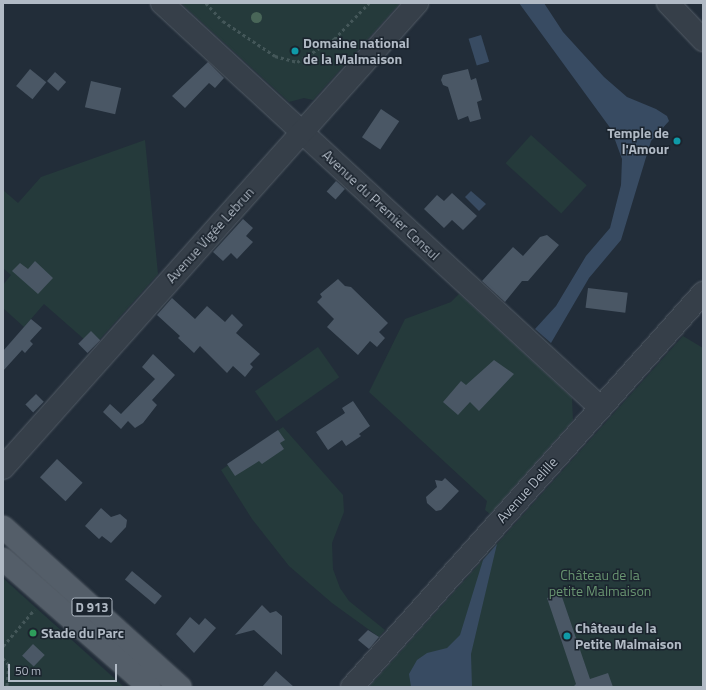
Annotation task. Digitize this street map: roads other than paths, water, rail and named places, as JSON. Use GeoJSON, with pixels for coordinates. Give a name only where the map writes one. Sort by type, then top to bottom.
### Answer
{"type":"FeatureCollection","features":[{"type":"Feature","properties":{"kind":"main road","name":"D 913"},"geometry":{"type":"LineString","coordinates":[[3,527],[180,687]]}},
{"type":"Feature","properties":{"kind":"main road","name":"D 913"},"geometry":{"type":"LineString","coordinates":[[9,564],[23,566],[28,551]]}},
{"type":"Feature","properties":{"kind":"main road","name":"D 913"},"geometry":{"type":"LineString","coordinates":[[9,564],[149,687]]}},
{"type":"Feature","properties":{"kind":"street","name":"Avenue du Premier Consul"},"geometry":{"type":"LineString","coordinates":[[162,3],[600,407]]}},
{"type":"Feature","properties":{"kind":"street","name":"Avenue Vigée Lebrun"},"geometry":{"type":"LineString","coordinates":[[3,468],[417,3]]}},
{"type":"Feature","properties":{"kind":"street"},"geometry":{"type":"LineString","coordinates":[[668,3],[703,40]]}},
{"type":"Feature","properties":{"kind":"street","name":"Avenue Delille"},"geometry":{"type":"LineString","coordinates":[[352,687],[703,293]]}},
{"type":"Feature","properties":{"kind":"water"},"geometry":{"type":"Polygon","coordinates":[[[519,3],[544,3],[563,32],[604,77],[627,97],[656,109],[667,116],[669,121],[651,141],[621,240],[589,278],[551,343],[535,329],[556,306],[586,256],[610,228],[621,185],[622,159],[611,129],[519,3]]]}},
{"type":"Feature","properties":{"kind":"water"},"geometry":{"type":"Polygon","coordinates":[[[481,35],[489,62],[477,66],[469,39],[481,35]]]}},
{"type":"Feature","properties":{"kind":"water"},"geometry":{"type":"Polygon","coordinates":[[[471,191],[486,204],[479,211],[465,197],[471,191]]]}},
{"type":"Feature","properties":{"kind":"water"},"geometry":{"type":"Polygon","coordinates":[[[497,544],[471,654],[472,687],[411,687],[409,674],[417,660],[427,653],[447,648],[460,635],[483,560],[497,544]]]}},
{"type":"Feature","properties":{"kind":"place","name":"Domaine national de la Malmaison"},"geometry":{"type":"Point","coordinates":[295,51]}},
{"type":"Feature","properties":{"kind":"place","name":"Temple de l'Amour"},"geometry":{"type":"Point","coordinates":[677,141]}},
{"type":"Feature","properties":{"kind":"place","name":"Stade du Parc"},"geometry":{"type":"Point","coordinates":[33,633]}},
{"type":"Feature","properties":{"kind":"place","name":"Château de la Petite Malmaison"},"geometry":{"type":"Point","coordinates":[567,636]}},
{"type":"Feature","properties":{"kind":"park label","name":"Château de la petite Malmaison"},"geometry":{"type":"Point","coordinates":[600,584]}}]}
